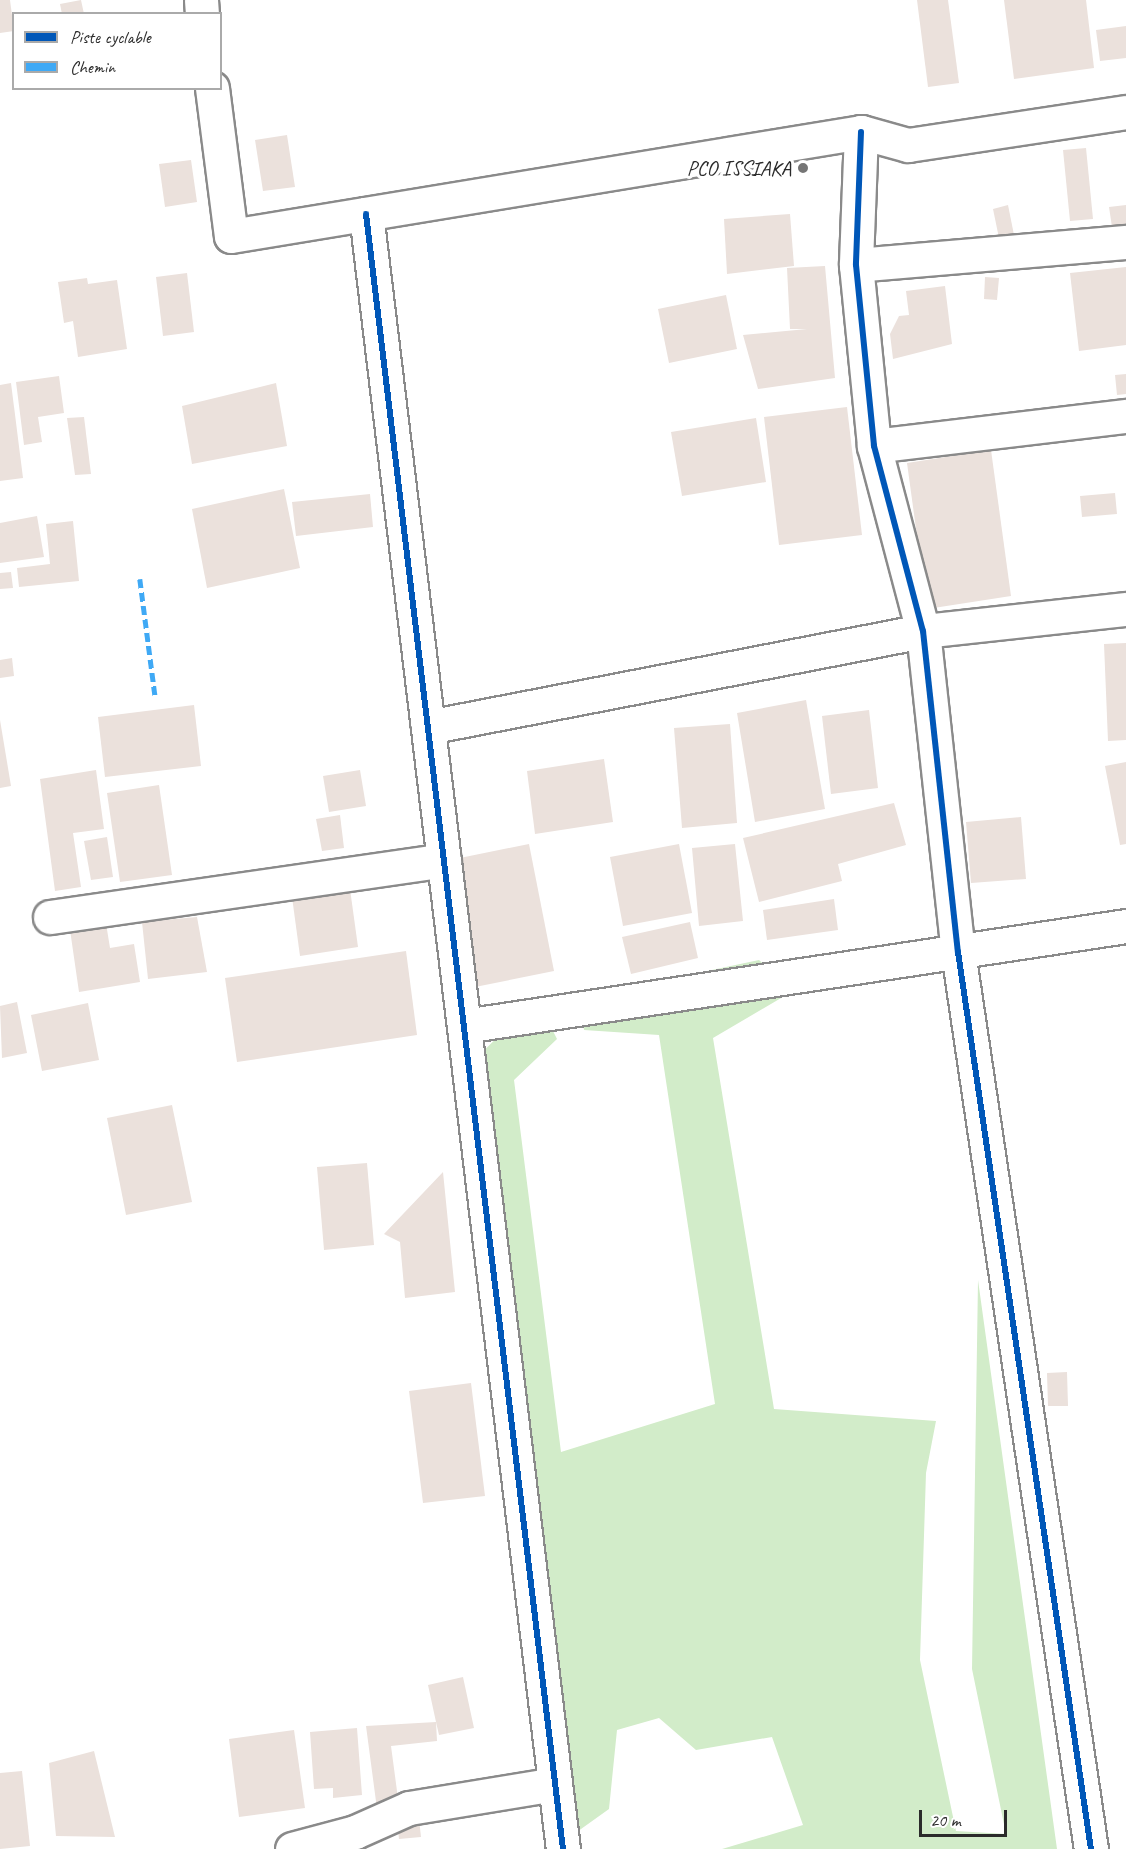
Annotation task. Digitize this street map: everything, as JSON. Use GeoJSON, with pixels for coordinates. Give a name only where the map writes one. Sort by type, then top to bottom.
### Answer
{"type":"FeatureCollection","features":[{"type":"Feature","properties":{"kind":"street"},"geometry":{"type":"LineString","coordinates":[[212,90],[231,236],[861,132],[908,145],[1126,112]]}},
{"type":"Feature","properties":{"kind":"street"},"geometry":{"type":"LineString","coordinates":[[861,132],[856,265],[874,446],[923,631],[958,952],[1091,1849]]}},
{"type":"Feature","properties":{"kind":"street"},"geometry":{"type":"LineString","coordinates":[[366,214],[563,1849]]}},
{"type":"Feature","properties":{"kind":"street"},"geometry":{"type":"LineString","coordinates":[[856,265],[1126,242]]}},
{"type":"Feature","properties":{"kind":"street"},"geometry":{"type":"LineString","coordinates":[[874,446],[1126,416]]}},
{"type":"Feature","properties":{"kind":"street"},"geometry":{"type":"LineString","coordinates":[[428,727],[923,631],[1126,609]]}},
{"type":"Feature","properties":{"kind":"street"},"geometry":{"type":"LineString","coordinates":[[50,917],[444,860]]}},
{"type":"Feature","properties":{"kind":"street"},"geometry":{"type":"LineString","coordinates":[[464,1026],[1126,926]]}},
{"type":"Feature","properties":{"kind":"street"},"geometry":{"type":"LineString","coordinates":[[292,1849],[355,1832],[409,1808],[555,1784]]}},
{"type":"Feature","properties":{"kind":"green space"},"geometry":{"type":"Polygon","coordinates":[[[759,960],[793,991],[713,1038],[774,1409],[936,1421],[926,1473],[920,1660],[956,1831],[1006,1834],[972,1669],[978,1280],[1057,1849],[722,1849],[803,1825],[772,1737],[696,1750],[659,1718],[617,1730],[609,1809],[553,1849],[475,1059],[537,999],[557,1039],[514,1080],[561,1452],[715,1404],[659,1035],[584,1030],[580,998],[759,960]]]}},
{"type":"Feature","properties":{"kind":"building"},"geometry":{"type":"Polygon","coordinates":[[[0,0],[10,0],[12,31],[0,33],[0,0]]]}},
{"type":"Feature","properties":{"kind":"building"},"geometry":{"type":"Polygon","coordinates":[[[81,0],[84,12],[62,12],[60,4],[81,0]]]}},
{"type":"Feature","properties":{"kind":"building"},"geometry":{"type":"Polygon","coordinates":[[[917,0],[948,0],[959,83],[928,87],[917,0]]]}},
{"type":"Feature","properties":{"kind":"building"},"geometry":{"type":"Polygon","coordinates":[[[1004,0],[1086,0],[1094,68],[1014,79],[1004,0]]]}},
{"type":"Feature","properties":{"kind":"building"},"geometry":{"type":"Polygon","coordinates":[[[1126,26],[1126,58],[1100,61],[1096,30],[1126,26]]]}},
{"type":"Feature","properties":{"kind":"building"},"geometry":{"type":"Polygon","coordinates":[[[287,135],[295,187],[263,191],[255,140],[287,135]]]}},
{"type":"Feature","properties":{"kind":"building"},"geometry":{"type":"Polygon","coordinates":[[[1086,148],[1093,219],[1070,221],[1063,150],[1086,148]]]}},
{"type":"Feature","properties":{"kind":"building"},"geometry":{"type":"Polygon","coordinates":[[[191,160],[197,202],[165,207],[159,164],[191,160]]]}},
{"type":"Feature","properties":{"kind":"building"},"geometry":{"type":"Polygon","coordinates":[[[1008,205],[1015,240],[1000,243],[993,209],[1008,205]]]}},
{"type":"Feature","properties":{"kind":"building"},"geometry":{"type":"Polygon","coordinates":[[[1126,205],[1126,225],[1112,227],[1109,207],[1126,205]]]}},
{"type":"Feature","properties":{"kind":"building"},"geometry":{"type":"Polygon","coordinates":[[[790,214],[794,266],[727,274],[724,219],[790,214]]]}},
{"type":"Feature","properties":{"kind":"building"},"geometry":{"type":"Polygon","coordinates":[[[825,266],[835,378],[758,389],[743,335],[807,329],[790,329],[787,268],[825,266]]]}},
{"type":"Feature","properties":{"kind":"building"},"geometry":{"type":"Polygon","coordinates":[[[1126,267],[1126,345],[1079,351],[1070,273],[1126,267]]]}},
{"type":"Feature","properties":{"kind":"building"},"geometry":{"type":"Polygon","coordinates":[[[187,273],[194,332],[163,336],[156,277],[187,273]]]}},
{"type":"Feature","properties":{"kind":"building"},"geometry":{"type":"Polygon","coordinates":[[[985,277],[999,278],[997,300],[984,299],[985,277]]]}},
{"type":"Feature","properties":{"kind":"building"},"geometry":{"type":"Polygon","coordinates":[[[87,278],[88,284],[117,280],[127,349],[78,357],[73,321],[64,323],[58,282],[87,278]]]}},
{"type":"Feature","properties":{"kind":"building"},"geometry":{"type":"Polygon","coordinates":[[[945,286],[952,344],[893,359],[890,334],[899,316],[909,315],[906,291],[945,286]]]}},
{"type":"Feature","properties":{"kind":"building"},"geometry":{"type":"Polygon","coordinates":[[[726,295],[737,349],[669,363],[658,309],[726,295]]]}},
{"type":"Feature","properties":{"kind":"building"},"geometry":{"type":"Polygon","coordinates":[[[1126,374],[1126,394],[1117,395],[1115,375],[1126,374]]]}},
{"type":"Feature","properties":{"kind":"building"},"geometry":{"type":"Polygon","coordinates":[[[59,376],[64,413],[38,417],[42,442],[24,445],[16,382],[59,376]]]}},
{"type":"Feature","properties":{"kind":"building"},"geometry":{"type":"Polygon","coordinates":[[[11,383],[23,478],[0,481],[0,385],[11,383]]]}},
{"type":"Feature","properties":{"kind":"building"},"geometry":{"type":"Polygon","coordinates":[[[276,383],[287,446],[192,464],[182,406],[276,383]]]}},
{"type":"Feature","properties":{"kind":"building"},"geometry":{"type":"Polygon","coordinates":[[[847,407],[862,535],[779,545],[764,417],[847,407]]]}},
{"type":"Feature","properties":{"kind":"building"},"geometry":{"type":"Polygon","coordinates":[[[84,417],[91,474],[75,475],[67,418],[84,417]]]}},
{"type":"Feature","properties":{"kind":"building"},"geometry":{"type":"Polygon","coordinates":[[[756,418],[766,482],[682,496],[671,432],[756,418]]]}},
{"type":"Feature","properties":{"kind":"building"},"geometry":{"type":"Polygon","coordinates":[[[991,450],[1011,596],[927,609],[907,463],[991,450]]]}},
{"type":"Feature","properties":{"kind":"building"},"geometry":{"type":"Polygon","coordinates":[[[284,489],[300,568],[207,588],[192,509],[284,489]]]}},
{"type":"Feature","properties":{"kind":"building"},"geometry":{"type":"Polygon","coordinates":[[[1115,493],[1117,514],[1082,517],[1080,496],[1115,493]]]}},
{"type":"Feature","properties":{"kind":"building"},"geometry":{"type":"Polygon","coordinates":[[[370,494],[373,527],[296,536],[292,502],[370,494]]]}},
{"type":"Feature","properties":{"kind":"building"},"geometry":{"type":"Polygon","coordinates":[[[37,516],[44,557],[0,563],[0,523],[37,516]]]}},
{"type":"Feature","properties":{"kind":"building"},"geometry":{"type":"Polygon","coordinates":[[[73,521],[79,581],[19,587],[17,568],[50,564],[46,524],[73,521]]]}},
{"type":"Feature","properties":{"kind":"building"},"geometry":{"type":"Polygon","coordinates":[[[11,572],[13,588],[0,589],[0,573],[11,572]]]}},
{"type":"Feature","properties":{"kind":"building"},"geometry":{"type":"Polygon","coordinates":[[[1126,643],[1126,740],[1108,741],[1104,644],[1126,643]]]}},
{"type":"Feature","properties":{"kind":"building"},"geometry":{"type":"Polygon","coordinates":[[[12,658],[14,676],[0,678],[0,660],[12,658]]]}},
{"type":"Feature","properties":{"kind":"building"},"geometry":{"type":"Polygon","coordinates":[[[806,700],[825,809],[755,822],[737,713],[806,700]]]}},
{"type":"Feature","properties":{"kind":"building"},"geometry":{"type":"Polygon","coordinates":[[[194,705],[201,766],[105,777],[98,717],[194,705]]]}},
{"type":"Feature","properties":{"kind":"building"},"geometry":{"type":"Polygon","coordinates":[[[869,710],[878,788],[831,794],[822,716],[869,710]]]}},
{"type":"Feature","properties":{"kind":"building"},"geometry":{"type":"Polygon","coordinates":[[[0,720],[11,786],[0,788],[0,720]]]}},
{"type":"Feature","properties":{"kind":"building"},"geometry":{"type":"Polygon","coordinates":[[[730,724],[737,823],[682,828],[674,728],[730,724]]]}},
{"type":"Feature","properties":{"kind":"building"},"geometry":{"type":"Polygon","coordinates":[[[604,759],[613,822],[535,834],[527,771],[604,759]]]}},
{"type":"Feature","properties":{"kind":"building"},"geometry":{"type":"Polygon","coordinates":[[[1126,762],[1126,844],[1120,845],[1105,766],[1126,762]]]}},
{"type":"Feature","properties":{"kind":"building"},"geometry":{"type":"Polygon","coordinates":[[[96,770],[104,829],[73,833],[81,887],[55,891],[40,779],[96,770]]]}},
{"type":"Feature","properties":{"kind":"building"},"geometry":{"type":"Polygon","coordinates":[[[360,770],[366,806],[329,812],[323,776],[360,770]]]}},
{"type":"Feature","properties":{"kind":"building"},"geometry":{"type":"Polygon","coordinates":[[[159,785],[172,875],[120,882],[107,793],[159,785]]]}},
{"type":"Feature","properties":{"kind":"building"},"geometry":{"type":"Polygon","coordinates":[[[894,803],[906,845],[838,864],[842,881],[759,902],[743,838],[894,803]]]}},
{"type":"Feature","properties":{"kind":"building"},"geometry":{"type":"Polygon","coordinates":[[[340,815],[344,848],[322,851],[316,819],[340,815]]]}},
{"type":"Feature","properties":{"kind":"building"},"geometry":{"type":"Polygon","coordinates":[[[1021,817],[1026,879],[971,883],[966,822],[1021,817]]]}},
{"type":"Feature","properties":{"kind":"building"},"geometry":{"type":"Polygon","coordinates":[[[107,837],[113,877],[91,880],[84,841],[107,837]]]}},
{"type":"Feature","properties":{"kind":"building"},"geometry":{"type":"Polygon","coordinates":[[[529,844],[554,971],[475,987],[450,860],[529,844]]]}},
{"type":"Feature","properties":{"kind":"building"},"geometry":{"type":"Polygon","coordinates":[[[679,844],[692,913],[623,926],[610,857],[679,844]]]}},
{"type":"Feature","properties":{"kind":"building"},"geometry":{"type":"Polygon","coordinates":[[[735,844],[743,921],[699,926],[692,848],[735,844]]]}},
{"type":"Feature","properties":{"kind":"building"},"geometry":{"type":"Polygon","coordinates":[[[350,889],[358,947],[300,956],[292,897],[350,889]]]}},
{"type":"Feature","properties":{"kind":"building"},"geometry":{"type":"Polygon","coordinates":[[[834,899],[838,930],[767,940],[763,910],[834,899]]]}},
{"type":"Feature","properties":{"kind":"building"},"geometry":{"type":"Polygon","coordinates":[[[105,917],[110,948],[134,944],[140,982],[79,992],[69,923],[105,917]]]}},
{"type":"Feature","properties":{"kind":"building"},"geometry":{"type":"Polygon","coordinates":[[[197,917],[207,972],[148,979],[142,922],[197,917]]]}},
{"type":"Feature","properties":{"kind":"building"},"geometry":{"type":"Polygon","coordinates":[[[690,922],[698,958],[631,974],[622,937],[690,922]]]}},
{"type":"Feature","properties":{"kind":"building"},"geometry":{"type":"Polygon","coordinates":[[[406,951],[417,1035],[237,1062],[225,978],[406,951]]]}},
{"type":"Feature","properties":{"kind":"building"},"geometry":{"type":"Polygon","coordinates":[[[17,1002],[27,1053],[2,1058],[0,1006],[17,1002]]]}},
{"type":"Feature","properties":{"kind":"building"},"geometry":{"type":"Polygon","coordinates":[[[88,1003],[99,1060],[42,1071],[31,1015],[88,1003]]]}},
{"type":"Feature","properties":{"kind":"building"},"geometry":{"type":"Polygon","coordinates":[[[172,1105],[192,1202],[126,1215],[107,1118],[172,1105]]]}},
{"type":"Feature","properties":{"kind":"building"},"geometry":{"type":"Polygon","coordinates":[[[367,1163],[374,1245],[324,1250],[317,1167],[367,1163]]]}},
{"type":"Feature","properties":{"kind":"building"},"geometry":{"type":"Polygon","coordinates":[[[443,1172],[455,1292],[405,1298],[400,1242],[384,1234],[443,1172]]]}},
{"type":"Feature","properties":{"kind":"building"},"geometry":{"type":"Polygon","coordinates":[[[1067,1372],[1068,1406],[1048,1406],[1047,1373],[1067,1372]]]}},
{"type":"Feature","properties":{"kind":"building"},"geometry":{"type":"Polygon","coordinates":[[[471,1383],[485,1496],[423,1503],[409,1391],[471,1383]]]}},
{"type":"Feature","properties":{"kind":"building"},"geometry":{"type":"Polygon","coordinates":[[[463,1677],[474,1728],[439,1735],[428,1685],[463,1677]]]}},
{"type":"Feature","properties":{"kind":"building"},"geometry":{"type":"Polygon","coordinates":[[[436,1722],[437,1741],[391,1746],[399,1806],[377,1809],[366,1726],[436,1722]]]}},
{"type":"Feature","properties":{"kind":"building"},"geometry":{"type":"Polygon","coordinates":[[[357,1728],[362,1795],[333,1798],[333,1788],[314,1789],[310,1732],[357,1728]]]}},
{"type":"Feature","properties":{"kind":"building"},"geometry":{"type":"Polygon","coordinates":[[[294,1730],[305,1808],[239,1817],[229,1739],[294,1730]]]}},
{"type":"Feature","properties":{"kind":"building"},"geometry":{"type":"Polygon","coordinates":[[[94,1751],[115,1837],[56,1836],[49,1763],[94,1751]]]}},
{"type":"Feature","properties":{"kind":"building"},"geometry":{"type":"Polygon","coordinates":[[[22,1771],[30,1846],[0,1849],[0,1773],[22,1771]]]}},
{"type":"Feature","properties":{"kind":"building"},"geometry":{"type":"Polygon","coordinates":[[[419,1819],[421,1837],[399,1839],[397,1821],[419,1819]]]}},
{"type":"Feature","properties":{"kind":"marked path"},"geometry":{"type":"LineString","coordinates":[[140,579],[155,695]]}},
{"type":"Feature","properties":{"kind":"cycle path"},"geometry":{"type":"LineString","coordinates":[[861,132],[856,265],[874,446],[923,631],[958,952],[1091,1849]]}},
{"type":"Feature","properties":{"kind":"cycle path"},"geometry":{"type":"LineString","coordinates":[[366,214],[563,1849]]}},
{"type":"Feature","properties":{"kind":"place","name":"PCO ISSIAKA"},"geometry":{"type":"Point","coordinates":[803,168]}}]}
